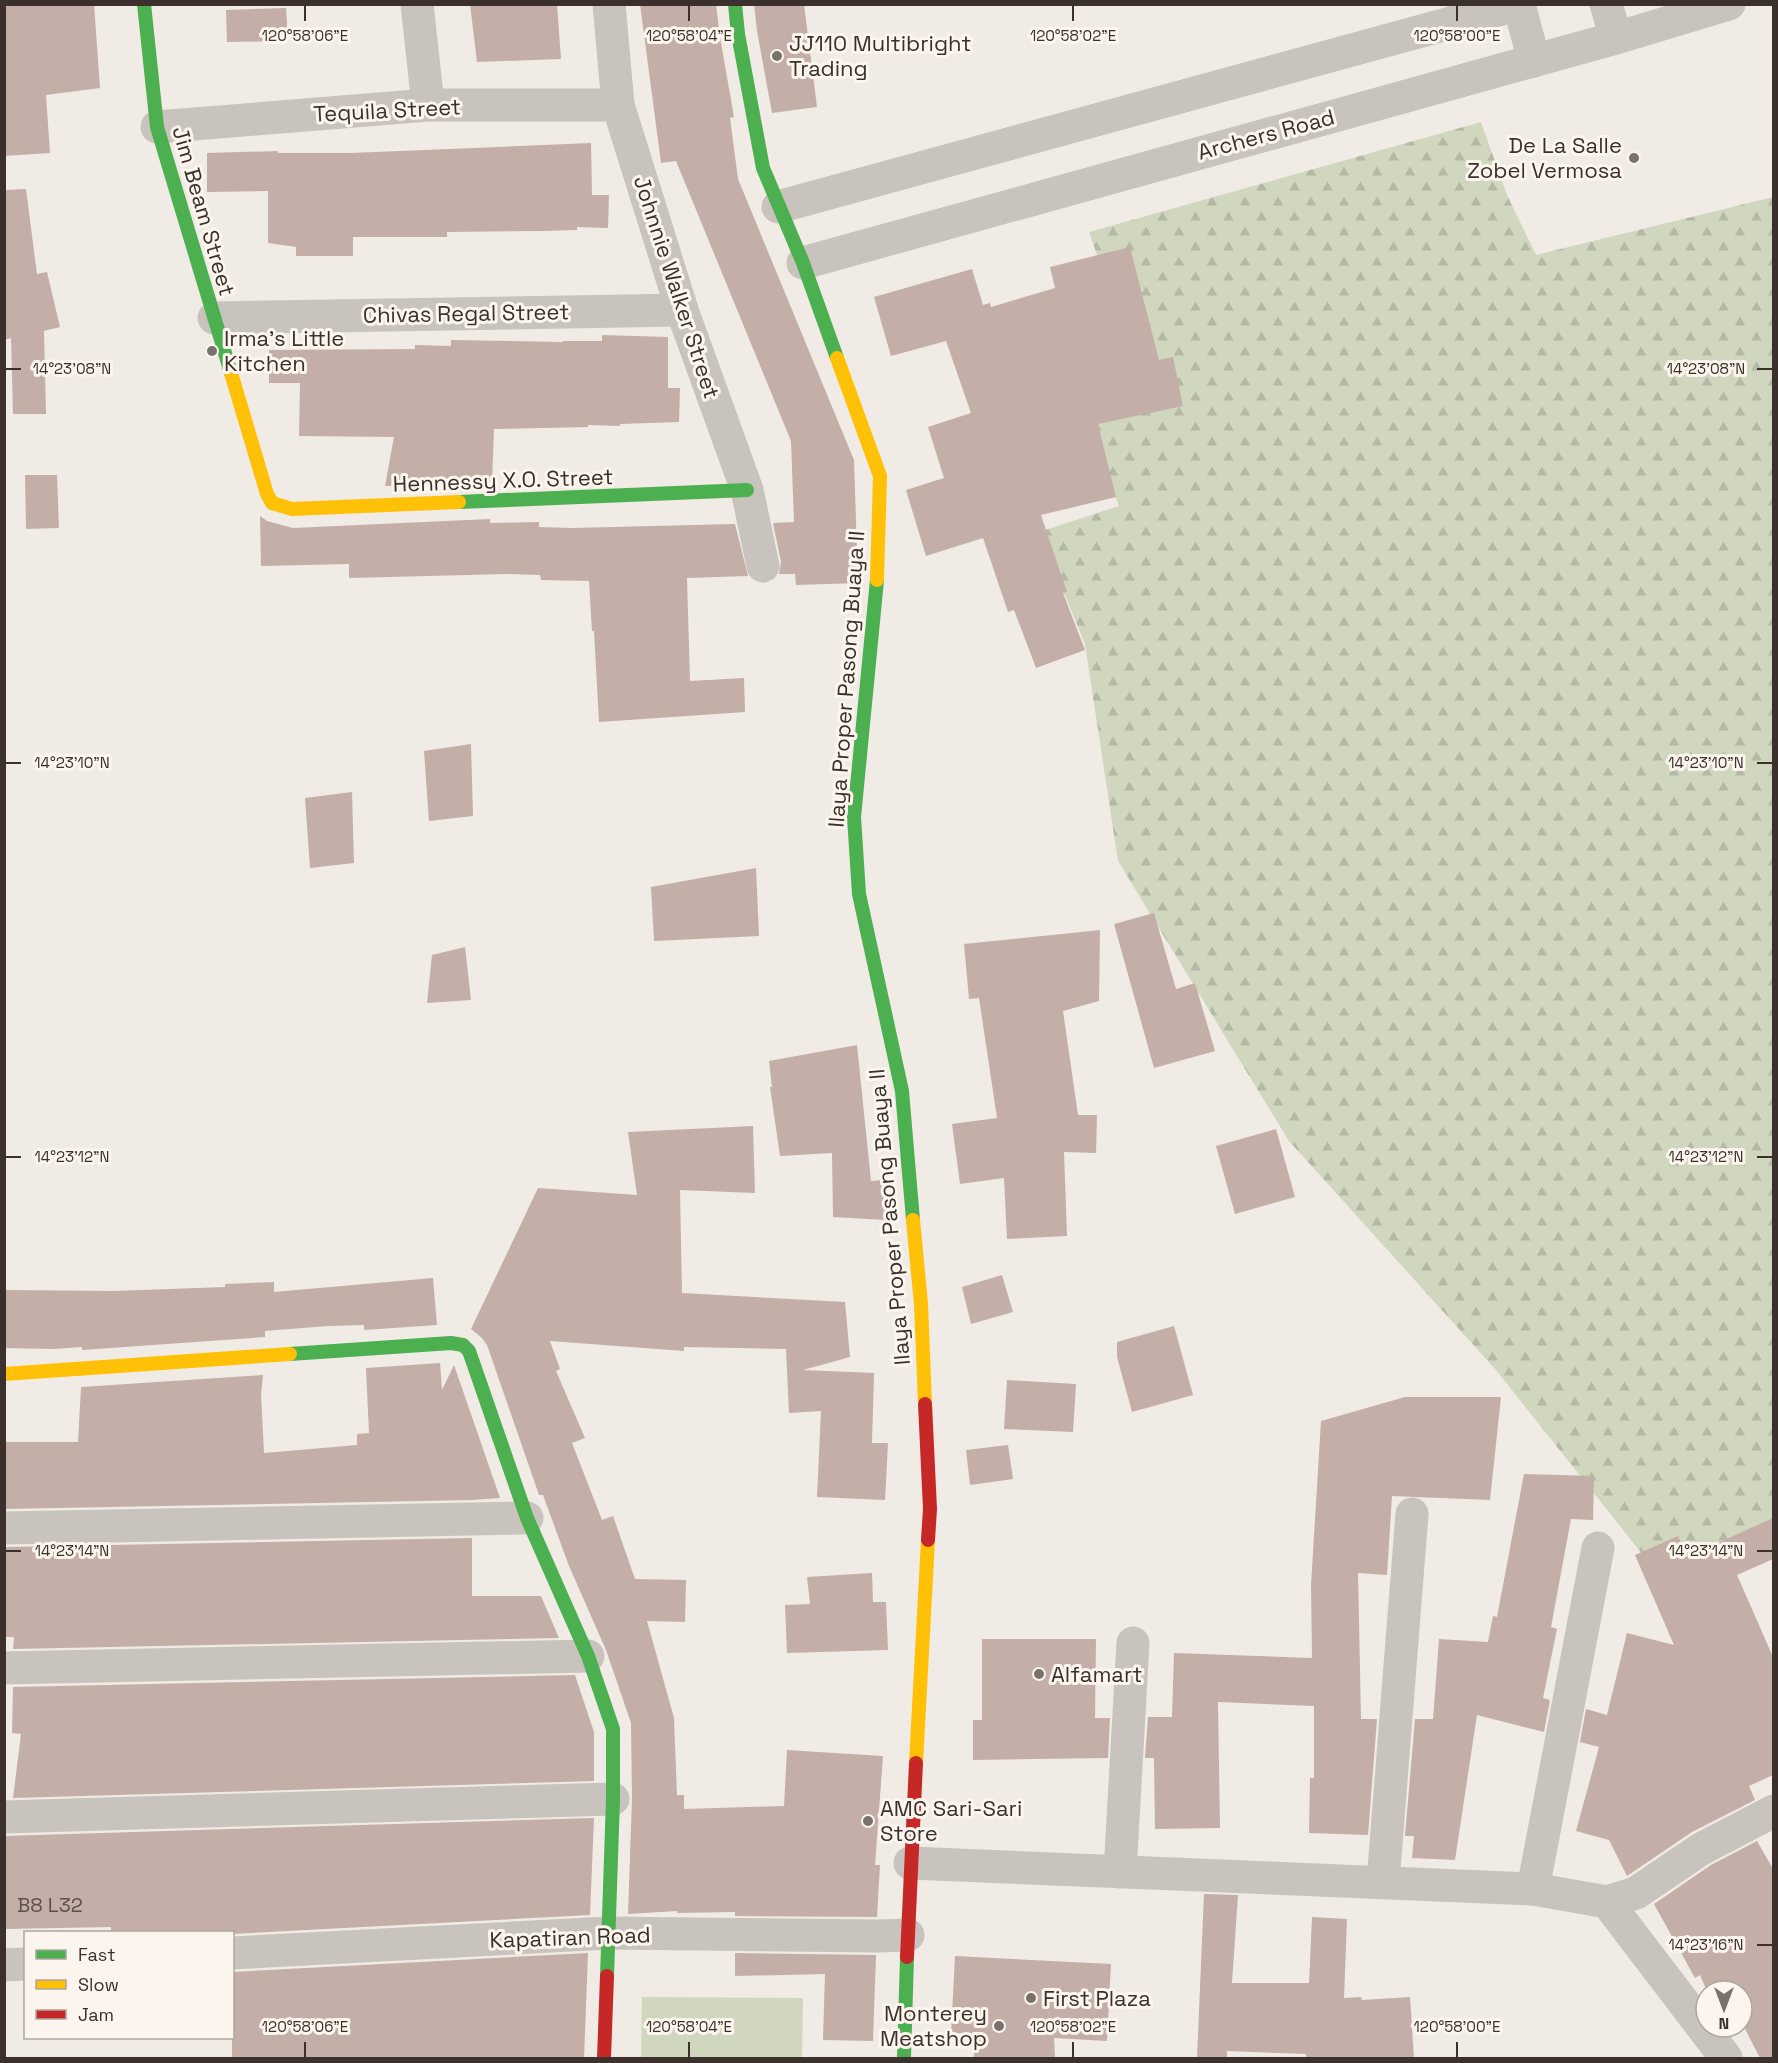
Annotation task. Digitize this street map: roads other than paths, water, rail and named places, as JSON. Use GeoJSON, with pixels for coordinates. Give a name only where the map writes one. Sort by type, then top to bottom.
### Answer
{"type":"FeatureCollection","features":[{"type":"Feature","properties":{"kind":"street","name":"Jim Beam Street"},"geometry":{"type":"LineString","coordinates":[[144,4],[157,127],[267,494]]}},
{"type":"Feature","properties":{"kind":"street"},"geometry":{"type":"LineString","coordinates":[[417,4],[428,105]]}},
{"type":"Feature","properties":{"kind":"street","name":"Johnnie Walker Street"},"geometry":{"type":"LineString","coordinates":[[609,4],[618,105],[682,309],[747,490],[762,566]]}},
{"type":"Feature","properties":{"kind":"street","name":"Ilaya Proper Pasong Buaya II"},"geometry":{"type":"LineString","coordinates":[[735,4],[738,34],[762,168],[803,263],[880,476],[877,591],[854,817],[859,894],[902,1091],[921,1304],[930,1509],[910,1863],[904,2058]]}},
{"type":"Feature","properties":{"kind":"street"},"geometry":{"type":"LineString","coordinates":[[778,207],[1520,4],[1534,61]]}},
{"type":"Feature","properties":{"kind":"street"},"geometry":{"type":"LineString","coordinates":[[1606,4],[1616,38]]}},
{"type":"Feature","properties":{"kind":"street","name":"Archers Road"},"geometry":{"type":"LineString","coordinates":[[803,263],[1534,61],[1729,4]]}},
{"type":"Feature","properties":{"kind":"street","name":"Tequila Street"},"geometry":{"type":"LineString","coordinates":[[157,127],[428,105],[618,105]]}},
{"type":"Feature","properties":{"kind":"street","name":"Chivas Regal Street"},"geometry":{"type":"LineString","coordinates":[[214,318],[682,309]]}},
{"type":"Feature","properties":{"kind":"street","name":"Hennessy X.O. Street"},"geometry":{"type":"LineString","coordinates":[[267,494],[272,503],[292,510],[747,490]]}},
{"type":"Feature","properties":{"kind":"street"},"geometry":{"type":"LineString","coordinates":[[4,1374],[452,1343],[462,1345],[469,1351],[527,1518],[588,1656],[612,1729],[613,1799],[604,2058]]}},
{"type":"Feature","properties":{"kind":"street"},"geometry":{"type":"LineString","coordinates":[[1383,1882],[1412,1514]]}},
{"type":"Feature","properties":{"kind":"street"},"geometry":{"type":"LineString","coordinates":[[4,1528],[527,1518]]}},
{"type":"Feature","properties":{"kind":"street"},"geometry":{"type":"LineString","coordinates":[[1533,1889],[1598,1548]]}},
{"type":"Feature","properties":{"kind":"street"},"geometry":{"type":"LineString","coordinates":[[1120,1872],[1133,1643]]}},
{"type":"Feature","properties":{"kind":"street"},"geometry":{"type":"LineString","coordinates":[[4,1668],[588,1656]]}},
{"type":"Feature","properties":{"kind":"street"},"geometry":{"type":"LineString","coordinates":[[4,1816],[613,1799]]}},
{"type":"Feature","properties":{"kind":"street"},"geometry":{"type":"LineString","coordinates":[[910,1863],[1533,1889],[1607,1902],[1636,1893],[1701,1849],[1773,1811]]}},
{"type":"Feature","properties":{"kind":"street"},"geometry":{"type":"LineString","coordinates":[[1607,1902],[1726,2058]]}},
{"type":"Feature","properties":{"kind":"street","name":"Kapatiran Road"},"geometry":{"type":"LineString","coordinates":[[234,1953],[608,1934],[908,1935]]}},
{"type":"Feature","properties":{"kind":"street"},"geometry":{"type":"LineString","coordinates":[[4,1965],[24,1964]]}},
{"type":"Feature","properties":{"kind":"place","name":"JJ110 Multibright Trading"},"geometry":{"type":"Point","coordinates":[777,56]}},
{"type":"Feature","properties":{"kind":"place","name":"De La Salle Zobel Vermosa"},"geometry":{"type":"Point","coordinates":[1634,158]}},
{"type":"Feature","properties":{"kind":"place","name":"Irma's Little Kitchen"},"geometry":{"type":"Point","coordinates":[212,351]}},
{"type":"Feature","properties":{"kind":"place","name":"Alfamart"},"geometry":{"type":"Point","coordinates":[1039,1674]}},
{"type":"Feature","properties":{"kind":"place","name":"AMC Sari-Sari Store"},"geometry":{"type":"Point","coordinates":[868,1821]}},
{"type":"Feature","properties":{"kind":"place","name":"First Plaza"},"geometry":{"type":"Point","coordinates":[1031,1998]}},
{"type":"Feature","properties":{"kind":"place","name":"Monterey Meatshop"},"geometry":{"type":"Point","coordinates":[999,2026]}}]}
